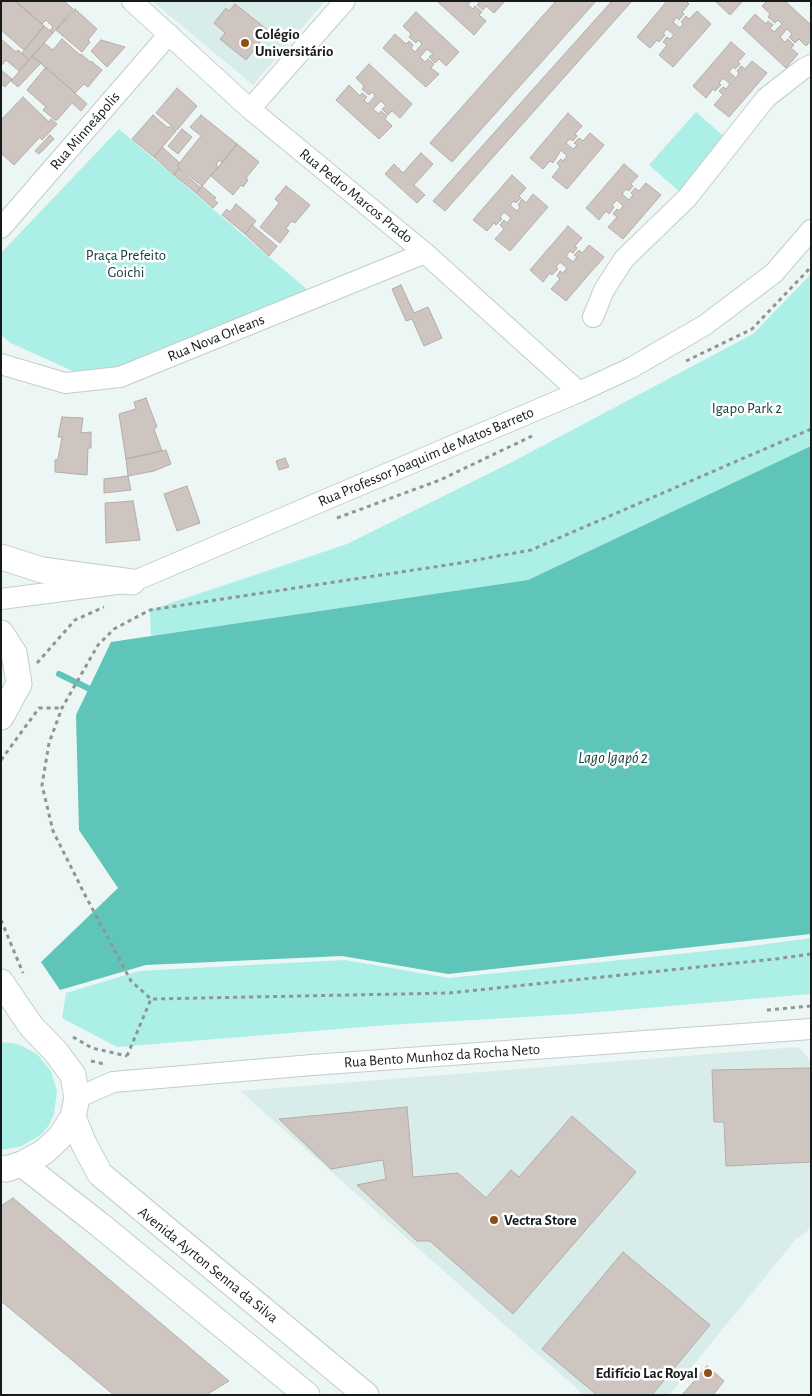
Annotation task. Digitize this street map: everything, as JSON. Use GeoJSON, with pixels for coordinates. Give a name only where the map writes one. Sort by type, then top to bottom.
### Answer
{"type":"FeatureCollection","features":[{"type":"Feature","properties":{"kind":"main road"},"geometry":{"type":"LineString","coordinates":[[1,558],[42,570],[132,582]]}},
{"type":"Feature","properties":{"kind":"main road"},"geometry":{"type":"LineString","coordinates":[[1,633],[14,653],[19,684],[1,718]]}},
{"type":"Feature","properties":{"kind":"main road","name":"Avenida Ayrton Senna da Silva"},"geometry":{"type":"LineString","coordinates":[[1,982],[31,1026],[64,1044],[73,1075],[75,1108],[84,1144],[100,1174],[366,1395]]}},
{"type":"Feature","properties":{"kind":"main road"},"geometry":{"type":"LineString","coordinates":[[12,1166],[44,1152],[60,1137],[75,1108]]}},
{"type":"Feature","properties":{"kind":"main road"},"geometry":{"type":"LineString","coordinates":[[12,1166],[100,1225],[308,1395]]}},
{"type":"Feature","properties":{"kind":"street","name":"Rua Pedro Marcos Prado"},"geometry":{"type":"LineString","coordinates":[[132,1],[250,109],[425,253],[579,392]]}},
{"type":"Feature","properties":{"kind":"street"},"geometry":{"type":"LineString","coordinates":[[250,109],[345,1]]}},
{"type":"Feature","properties":{"kind":"street","name":"Rua Minneápolis"},"geometry":{"type":"LineString","coordinates":[[1,228],[169,34]]}},
{"type":"Feature","properties":{"kind":"street"},"geometry":{"type":"LineString","coordinates":[[593,317],[604,290],[624,259],[687,198],[766,98],[803,69],[811,65]]}},
{"type":"Feature","properties":{"kind":"street","name":"Rua Professor Joaquim de Matos Barreto"},"geometry":{"type":"LineString","coordinates":[[1,599],[132,582],[579,392],[631,368],[705,325],[774,273],[811,230]]}},
{"type":"Feature","properties":{"kind":"street","name":"Rua Nova Orleans"},"geometry":{"type":"LineString","coordinates":[[1,364],[65,383],[120,377],[425,253]]}},
{"type":"Feature","properties":{"kind":"street","name":"Rua Bento Munhoz da Rocha Neto"},"geometry":{"type":"LineString","coordinates":[[75,1108],[113,1082],[312,1065],[811,1029]]}},
{"type":"Feature","properties":{"kind":"path"},"geometry":{"type":"LineString","coordinates":[[811,429],[531,550],[460,563],[150,610],[114,629],[98,645],[62,708],[49,743],[42,785],[53,832],[131,981],[150,999],[449,993],[811,954]]}},
{"type":"Feature","properties":{"kind":"path"},"geometry":{"type":"LineString","coordinates":[[19,684],[75,620],[118,600],[132,582]]}},
{"type":"Feature","properties":{"kind":"path"},"geometry":{"type":"LineString","coordinates":[[1,760],[39,708],[62,708]]}},
{"type":"Feature","properties":{"kind":"path"},"geometry":{"type":"LineString","coordinates":[[1,920],[28,981]]}},
{"type":"Feature","properties":{"kind":"path"},"geometry":{"type":"LineString","coordinates":[[127,1063],[127,1056],[150,999]]}},
{"type":"Feature","properties":{"kind":"path"},"geometry":{"type":"LineString","coordinates":[[64,1044],[127,1056]]}},
{"type":"Feature","properties":{"kind":"shaded area","name":"Colégio Universitário"},"geometry":{"type":"Polygon","coordinates":[[[152,1],[325,1],[253,85],[152,1]]]}},
{"type":"Feature","properties":{"kind":"shaded area"},"geometry":{"type":"Polygon","coordinates":[[[798,1047],[811,1061],[811,1228],[796,1239],[669,1395],[584,1395],[240,1091],[798,1047]]]}},
{"type":"Feature","properties":{"kind":"green space"},"geometry":{"type":"Polygon","coordinates":[[[696,112],[729,141],[682,194],[649,165],[696,112]]]}},
{"type":"Feature","properties":{"kind":"green space","name":"Praça Prefeito Goichi"},"geometry":{"type":"Polygon","coordinates":[[[119,129],[310,292],[122,370],[77,373],[11,343],[1,335],[1,253],[119,129]]]}},
{"type":"Feature","properties":{"kind":"green space","name":"Igapo Park 2"},"geometry":{"type":"Polygon","coordinates":[[[811,274],[811,446],[528,580],[151,636],[150,610],[347,544],[514,461],[753,334],[811,274]]]}},
{"type":"Feature","properties":{"kind":"green space"},"geometry":{"type":"Polygon","coordinates":[[[811,938],[811,994],[575,1014],[388,1025],[117,1047],[62,1018],[66,993],[139,971],[345,960],[449,978],[745,947],[811,938]]]}},
{"type":"Feature","properties":{"kind":"green space"},"geometry":{"type":"Polygon","coordinates":[[[1,1042],[18,1044],[37,1054],[51,1071],[57,1091],[54,1114],[42,1134],[22,1146],[1,1150],[1,1042]]]}},
{"type":"Feature","properties":{"kind":"water","name":"Lago Igapó 2"},"geometry":{"type":"Polygon","coordinates":[[[811,446],[811,934],[448,974],[342,956],[146,965],[60,990],[41,962],[118,888],[79,830],[76,715],[111,642],[528,580],[811,446]]]}},
{"type":"Feature","properties":{"kind":"building"},"geometry":{"type":"Polygon","coordinates":[[[1,1],[15,1],[44,26],[24,50],[1,30],[1,1]]]}},
{"type":"Feature","properties":{"kind":"building"},"geometry":{"type":"Polygon","coordinates":[[[15,1],[64,1],[73,9],[53,33],[50,31],[53,27],[46,20],[42,24],[15,1]]]}},
{"type":"Feature","properties":{"kind":"building"},"geometry":{"type":"Polygon","coordinates":[[[437,1],[471,1],[468,5],[473,9],[475,6],[482,12],[479,15],[486,21],[474,35],[437,1]]]}},
{"type":"Feature","properties":{"kind":"building"},"geometry":{"type":"Polygon","coordinates":[[[480,1],[505,1],[494,13],[486,6],[483,10],[477,5],[480,1]]]}},
{"type":"Feature","properties":{"kind":"building"},"geometry":{"type":"Polygon","coordinates":[[[556,1],[596,1],[452,162],[430,143],[556,1]]]}},
{"type":"Feature","properties":{"kind":"building"},"geometry":{"type":"Polygon","coordinates":[[[612,1],[632,1],[445,211],[433,201],[612,1]]]}},
{"type":"Feature","properties":{"kind":"building"},"geometry":{"type":"Polygon","coordinates":[[[667,1],[686,1],[689,4],[682,12],[684,14],[679,20],[677,17],[673,22],[680,28],[683,24],[681,22],[686,16],[689,19],[697,11],[711,24],[673,67],[659,55],[667,45],[663,42],[667,37],[670,39],[674,35],[667,29],[659,42],[657,40],[650,48],[637,37],[667,1]]]}},
{"type":"Feature","properties":{"kind":"building"},"geometry":{"type":"Polygon","coordinates":[[[715,1],[742,1],[742,2],[730,15],[715,1]]]}},
{"type":"Feature","properties":{"kind":"building"},"geometry":{"type":"Polygon","coordinates":[[[767,1],[785,1],[811,25],[811,41],[806,46],[799,39],[795,43],[789,37],[792,34],[787,29],[780,37],[785,42],[788,39],[794,45],[791,48],[798,54],[786,68],[743,28],[755,14],[766,24],[768,21],[773,25],[770,28],[774,32],[782,24],[778,20],[775,23],[768,17],[770,14],[762,6],[767,1]]]}},
{"type":"Feature","properties":{"kind":"building"},"geometry":{"type":"Polygon","coordinates":[[[235,4],[269,31],[246,60],[220,39],[225,33],[214,23],[226,8],[229,11],[235,4]]]}},
{"type":"Feature","properties":{"kind":"building"},"geometry":{"type":"Polygon","coordinates":[[[75,9],[97,29],[88,40],[90,42],[82,52],[56,30],[75,9]]]}},
{"type":"Feature","properties":{"kind":"building"},"geometry":{"type":"Polygon","coordinates":[[[416,12],[459,52],[446,66],[439,59],[435,63],[429,57],[433,54],[427,49],[420,57],[425,62],[428,59],[434,64],[431,68],[439,74],[426,87],[383,48],[395,34],[406,44],[409,41],[413,45],[411,48],[415,52],[422,44],[418,40],[416,43],[409,37],[411,34],[403,26],[416,12]]]}},
{"type":"Feature","properties":{"kind":"building"},"geometry":{"type":"Polygon","coordinates":[[[44,26],[53,33],[29,60],[22,53],[44,26]]]}},
{"type":"Feature","properties":{"kind":"building"},"geometry":{"type":"Polygon","coordinates":[[[1,39],[29,60],[19,71],[6,60],[1,66],[1,39]]]}},
{"type":"Feature","properties":{"kind":"building"},"geometry":{"type":"Polygon","coordinates":[[[62,39],[80,55],[102,70],[88,87],[84,84],[75,93],[32,56],[44,43],[53,50],[62,39]]]}},
{"type":"Feature","properties":{"kind":"building"},"geometry":{"type":"Polygon","coordinates":[[[101,40],[125,47],[107,67],[91,51],[101,40]]]}},
{"type":"Feature","properties":{"kind":"building"},"geometry":{"type":"Polygon","coordinates":[[[731,42],[745,54],[738,62],[740,64],[735,69],[733,67],[729,72],[736,78],[739,73],[737,71],[741,66],[745,69],[752,61],[767,73],[729,117],[714,105],[723,95],[719,91],[723,87],[726,89],[730,84],[723,78],[719,83],[721,85],[715,91],[713,89],[706,98],[693,86],[731,42]]]}},
{"type":"Feature","properties":{"kind":"building"},"geometry":{"type":"Polygon","coordinates":[[[32,56],[41,63],[18,87],[11,81],[32,56]]]}},
{"type":"Feature","properties":{"kind":"building"},"geometry":{"type":"Polygon","coordinates":[[[369,64],[412,104],[400,118],[392,111],[388,115],[382,109],[386,106],[381,101],[373,109],[379,114],[381,111],[387,116],[385,119],[392,126],[379,139],[336,100],[349,85],[360,96],[362,93],[367,97],[364,100],[368,104],[375,96],[372,92],[369,95],[362,89],[364,86],[356,78],[369,64]]]}},
{"type":"Feature","properties":{"kind":"building"},"geometry":{"type":"Polygon","coordinates":[[[46,67],[87,104],[81,111],[72,103],[55,120],[43,110],[46,107],[27,90],[46,67]]]}},
{"type":"Feature","properties":{"kind":"building"},"geometry":{"type":"Polygon","coordinates":[[[1,70],[12,79],[5,87],[1,84],[1,70]]]}},
{"type":"Feature","properties":{"kind":"building"},"geometry":{"type":"Polygon","coordinates":[[[177,88],[197,106],[177,130],[156,113],[177,88]]]}},
{"type":"Feature","properties":{"kind":"building"},"geometry":{"type":"Polygon","coordinates":[[[23,97],[49,122],[51,119],[57,124],[42,140],[40,137],[14,165],[1,153],[1,120],[23,97]]]}},
{"type":"Feature","properties":{"kind":"building"},"geometry":{"type":"Polygon","coordinates":[[[568,113],[582,126],[575,134],[577,136],[573,141],[570,139],[566,143],[573,149],[577,145],[574,143],[579,138],[583,141],[590,133],[604,145],[567,189],[552,177],[560,167],[557,163],[561,159],[563,161],[567,156],[561,150],[553,163],[550,161],[543,169],[530,158],[568,113]]]}},
{"type":"Feature","properties":{"kind":"building"},"geometry":{"type":"Polygon","coordinates":[[[153,115],[168,128],[170,126],[176,131],[154,157],[132,139],[153,115]]]}},
{"type":"Feature","properties":{"kind":"building"},"geometry":{"type":"Polygon","coordinates":[[[201,115],[237,144],[222,163],[219,160],[216,165],[218,167],[202,186],[177,166],[201,136],[190,127],[201,115]]]}},
{"type":"Feature","properties":{"kind":"building"},"geometry":{"type":"Polygon","coordinates":[[[182,129],[192,137],[178,154],[168,146],[182,129]]]}},
{"type":"Feature","properties":{"kind":"building"},"geometry":{"type":"Polygon","coordinates":[[[50,135],[54,139],[39,154],[35,151],[50,135]]]}},
{"type":"Feature","properties":{"kind":"building"},"geometry":{"type":"Polygon","coordinates":[[[237,144],[259,162],[246,178],[248,180],[243,187],[241,185],[233,195],[211,176],[237,144]]]}},
{"type":"Feature","properties":{"kind":"building"},"geometry":{"type":"Polygon","coordinates":[[[162,147],[180,163],[174,175],[154,157],[162,147]]]}},
{"type":"Feature","properties":{"kind":"building"},"geometry":{"type":"Polygon","coordinates":[[[421,153],[433,164],[414,185],[425,195],[417,203],[385,174],[394,164],[403,173],[421,153]]]}},
{"type":"Feature","properties":{"kind":"building"},"geometry":{"type":"Polygon","coordinates":[[[624,164],[638,176],[631,184],[633,186],[629,191],[626,189],[622,194],[629,200],[635,188],[639,191],[646,183],[661,195],[623,239],[608,227],[617,217],[613,214],[623,206],[617,200],[612,205],[614,207],[609,214],[606,211],[599,220],[586,208],[624,164]]]}},
{"type":"Feature","properties":{"kind":"building"},"geometry":{"type":"Polygon","coordinates":[[[179,169],[201,188],[196,193],[174,175],[179,169]]]}},
{"type":"Feature","properties":{"kind":"building"},"geometry":{"type":"Polygon","coordinates":[[[512,175],[526,188],[519,196],[521,198],[516,203],[514,201],[510,205],[517,211],[522,199],[526,203],[533,194],[548,207],[510,251],[495,239],[504,229],[500,225],[504,220],[507,223],[511,218],[504,212],[500,217],[502,219],[496,225],[494,223],[487,231],[473,220],[512,175]]]}},
{"type":"Feature","properties":{"kind":"building"},"geometry":{"type":"Polygon","coordinates":[[[202,186],[216,198],[214,200],[218,203],[213,208],[196,193],[202,186]]]}},
{"type":"Feature","properties":{"kind":"building"},"geometry":{"type":"Polygon","coordinates":[[[286,186],[310,205],[295,223],[292,221],[286,228],[289,231],[280,243],[260,227],[279,203],[275,199],[286,186]]]}},
{"type":"Feature","properties":{"kind":"building"},"geometry":{"type":"Polygon","coordinates":[[[236,204],[256,221],[245,234],[222,215],[227,209],[230,212],[236,204]]]}},
{"type":"Feature","properties":{"kind":"building"},"geometry":{"type":"Polygon","coordinates":[[[252,225],[277,246],[269,256],[245,234],[252,225]]]}},
{"type":"Feature","properties":{"kind":"building"},"geometry":{"type":"Polygon","coordinates":[[[568,226],[582,238],[575,246],[577,248],[573,253],[570,251],[566,256],[573,262],[577,257],[574,255],[579,250],[582,253],[589,245],[604,257],[566,301],[551,289],[560,279],[557,276],[560,271],[563,273],[567,268],[560,262],[556,267],[558,269],[552,275],[550,273],[543,282],[530,270],[568,226]]]}},
{"type":"Feature","properties":{"kind":"building"},"geometry":{"type":"Polygon","coordinates":[[[401,285],[414,313],[428,307],[442,338],[424,346],[412,319],[406,321],[392,289],[401,285]]]}},
{"type":"Feature","properties":{"kind":"building"},"geometry":{"type":"Polygon","coordinates":[[[146,398],[157,427],[154,429],[162,451],[126,459],[119,414],[136,409],[134,402],[146,398]]]}},
{"type":"Feature","properties":{"kind":"building"},"geometry":{"type":"Polygon","coordinates":[[[62,417],[83,418],[81,433],[91,432],[91,448],[88,448],[87,475],[55,472],[55,460],[58,459],[62,437],[58,437],[62,417]]]}},
{"type":"Feature","properties":{"kind":"building"},"geometry":{"type":"Polygon","coordinates":[[[166,450],[171,464],[154,471],[128,476],[126,459],[166,450]]]}},
{"type":"Feature","properties":{"kind":"building"},"geometry":{"type":"Polygon","coordinates":[[[285,458],[289,467],[279,470],[276,461],[285,458]]]}},
{"type":"Feature","properties":{"kind":"building"},"geometry":{"type":"Polygon","coordinates":[[[128,476],[131,490],[104,493],[104,479],[128,476]]]}},
{"type":"Feature","properties":{"kind":"building"},"geometry":{"type":"Polygon","coordinates":[[[187,486],[200,523],[177,531],[164,494],[187,486]]]}},
{"type":"Feature","properties":{"kind":"building"},"geometry":{"type":"Polygon","coordinates":[[[133,501],[140,540],[106,543],[105,503],[133,501]]]}},
{"type":"Feature","properties":{"kind":"building"},"geometry":{"type":"Polygon","coordinates":[[[811,1068],[811,1162],[726,1166],[724,1122],[714,1122],[712,1070],[811,1068]]]}},
{"type":"Feature","properties":{"kind":"building","name":"Vectra Store"},"geometry":{"type":"Polygon","coordinates":[[[407,1107],[413,1177],[458,1173],[486,1198],[511,1170],[519,1177],[572,1116],[636,1172],[513,1314],[430,1241],[417,1241],[357,1185],[386,1179],[383,1160],[331,1169],[279,1119],[407,1107]]]}},
{"type":"Feature","properties":{"kind":"building"},"geometry":{"type":"Polygon","coordinates":[[[13,1198],[229,1381],[206,1395],[114,1395],[1,1301],[1,1206],[13,1198]]]}},
{"type":"Feature","properties":{"kind":"building"},"geometry":{"type":"Polygon","coordinates":[[[623,1252],[710,1325],[652,1395],[597,1395],[542,1349],[623,1252]]]}},
{"type":"Feature","properties":{"kind":"building","name":"Edifício Lac Royal"},"geometry":{"type":"Polygon","coordinates":[[[707,1366],[724,1381],[713,1395],[682,1395],[707,1366]]]}},
{"type":"Feature","properties":{"kind":"waterway"},"geometry":{"type":"LineString","coordinates":[[59,674],[96,692]]}},
{"type":"Feature","properties":{"kind":"place","name":"Colégio Universitário"},"geometry":{"type":"Point","coordinates":[245,43]}},
{"type":"Feature","properties":{"kind":"place","name":"Vectra Store"},"geometry":{"type":"Point","coordinates":[494,1220]}},
{"type":"Feature","properties":{"kind":"place","name":"Edifício Lac Royal"},"geometry":{"type":"Point","coordinates":[708,1373]}}]}
